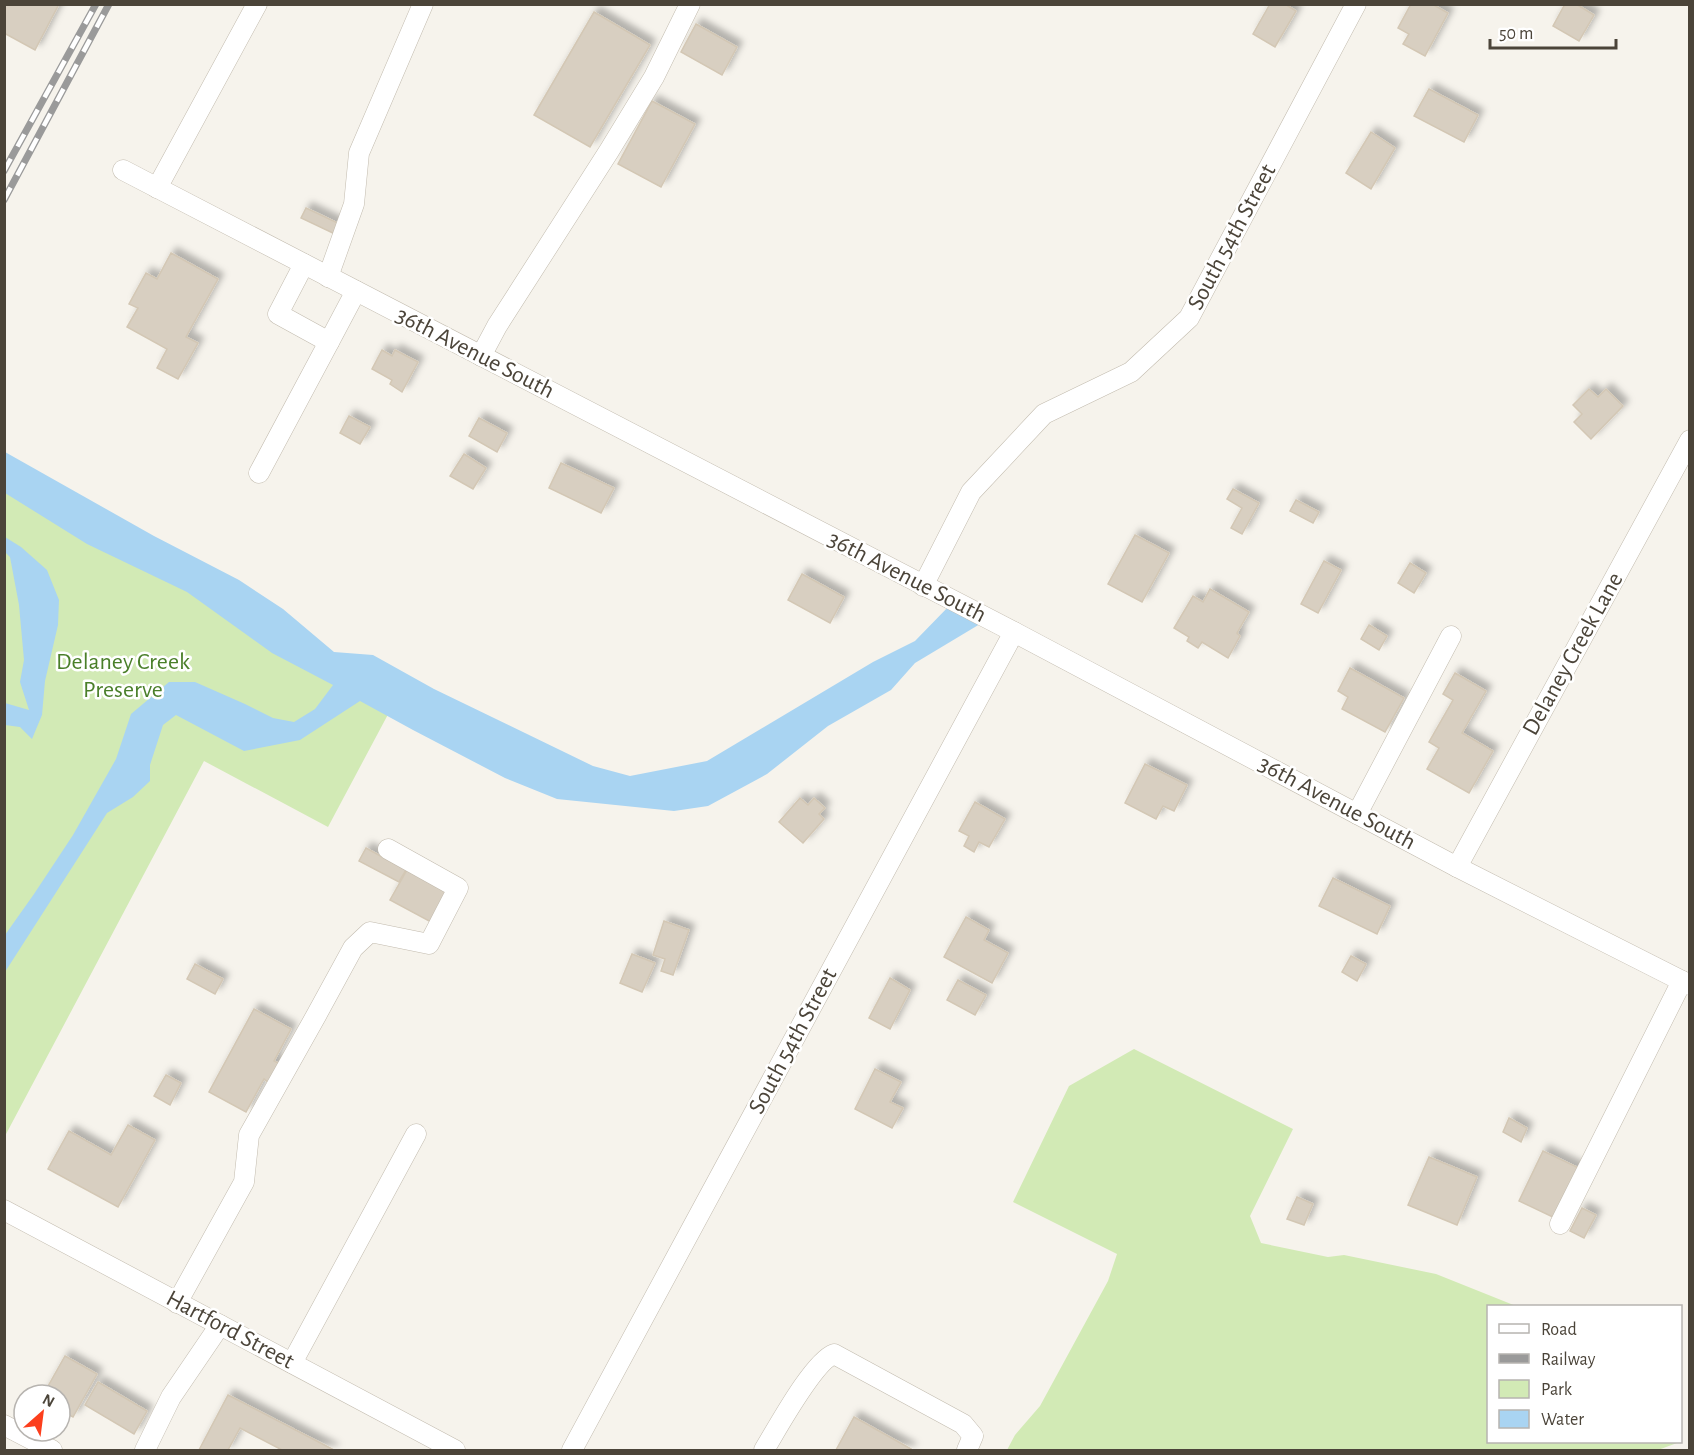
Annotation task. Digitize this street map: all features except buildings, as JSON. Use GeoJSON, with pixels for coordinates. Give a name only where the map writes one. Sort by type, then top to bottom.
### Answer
{"type":"FeatureCollection","features":[{"type":"Feature","properties":{"kind":"street"},"geometry":{"type":"LineString","coordinates":[[157,188],[257,4]]}},
{"type":"Feature","properties":{"kind":"street"},"geometry":{"type":"LineString","coordinates":[[328,277],[354,204],[359,153],[423,4]]}},
{"type":"Feature","properties":{"kind":"street"},"geometry":{"type":"LineString","coordinates":[[481,356],[497,326],[654,77],[690,4]]}},
{"type":"Feature","properties":{"kind":"street","name":"South 54th Street"},"geometry":{"type":"LineString","coordinates":[[924,586],[971,492],[1044,414],[1131,372],[1189,318],[1356,4]]}},
{"type":"Feature","properties":{"kind":"street","name":"36th Avenue South"},"geometry":{"type":"LineString","coordinates":[[123,170],[1014,632],[1457,867],[1686,983]]}},
{"type":"Feature","properties":{"kind":"street"},"geometry":{"type":"LineString","coordinates":[[304,264],[278,314],[329,342]]}},
{"type":"Feature","properties":{"kind":"street"},"geometry":{"type":"LineString","coordinates":[[259,473],[356,291]]}},
{"type":"Feature","properties":{"kind":"street","name":"Delaney Creek Lane"},"geometry":{"type":"LineString","coordinates":[[1457,867],[1689,440]]}},
{"type":"Feature","properties":{"kind":"street","name":"South 54th Street"},"geometry":{"type":"LineString","coordinates":[[572,1450],[1014,632]]}},
{"type":"Feature","properties":{"kind":"street"},"geometry":{"type":"LineString","coordinates":[[1357,814],[1451,636]]}},
{"type":"Feature","properties":{"kind":"street"},"geometry":{"type":"LineString","coordinates":[[177,1303],[244,1182],[249,1135],[353,948],[370,932],[429,944],[458,888],[388,849]]}},
{"type":"Feature","properties":{"kind":"street"},"geometry":{"type":"LineString","coordinates":[[1560,1224],[1686,983]]}},
{"type":"Feature","properties":{"kind":"street"},"geometry":{"type":"LineString","coordinates":[[292,1363],[416,1134]]}},
{"type":"Feature","properties":{"kind":"street","name":"Hartford Street"},"geometry":{"type":"LineString","coordinates":[[4,1210],[292,1363],[431,1445],[455,1450]]}},
{"type":"Feature","properties":{"kind":"street"},"geometry":{"type":"LineString","coordinates":[[145,1450],[171,1397],[220,1325]]}},
{"type":"Feature","properties":{"kind":"street"},"geometry":{"type":"LineString","coordinates":[[764,1450],[799,1393],[826,1357],[834,1354],[963,1424],[973,1436],[967,1450]]}},
{"type":"Feature","properties":{"kind":"street"},"geometry":{"type":"LineString","coordinates":[[4,1425],[52,1450]]}},
{"type":"Feature","properties":{"kind":"green space","name":"Delaney Creek Preserve"},"geometry":{"type":"Polygon","coordinates":[[[5,478],[401,690],[328,827],[204,761],[5,1136],[5,478]]]}},
{"type":"Feature","properties":{"kind":"green space"},"geometry":{"type":"Polygon","coordinates":[[[1134,1049],[1293,1129],[1250,1216],[1261,1243],[1328,1257],[1344,1255],[1436,1274],[1514,1305],[1487,1305],[1487,1443],[1677,1443],[1658,1450],[1007,1450],[1015,1435],[1040,1406],[1108,1281],[1117,1254],[1013,1202],[1069,1086],[1134,1049]]]}},
{"type":"Feature","properties":{"kind":"water"},"geometry":{"type":"Polygon","coordinates":[[[5,452],[154,536],[239,580],[283,609],[334,652],[373,655],[434,689],[593,766],[630,776],[707,761],[873,662],[915,641],[950,605],[980,624],[915,663],[891,690],[828,726],[767,774],[708,806],[674,811],[557,799],[505,778],[360,701],[300,740],[244,751],[176,715],[163,725],[150,765],[150,781],[133,797],[107,813],[5,972],[5,935],[73,835],[116,759],[131,714],[169,682],[195,682],[273,718],[294,722],[315,709],[333,685],[272,653],[187,592],[87,544],[5,493],[5,452]]]}},
{"type":"Feature","properties":{"kind":"water"},"geometry":{"type":"Polygon","coordinates":[[[5,537],[21,547],[47,570],[59,600],[58,625],[45,681],[42,715],[32,739],[20,727],[5,725],[5,703],[29,710],[20,682],[24,660],[19,605],[10,557],[5,552],[5,537]]]}},
{"type":"Feature","properties":{"kind":"railway"},"geometry":{"type":"LineString","coordinates":[[4,171],[96,4]]}},
{"type":"Feature","properties":{"kind":"railway"},"geometry":{"type":"LineString","coordinates":[[4,200],[109,4]]}}]}
